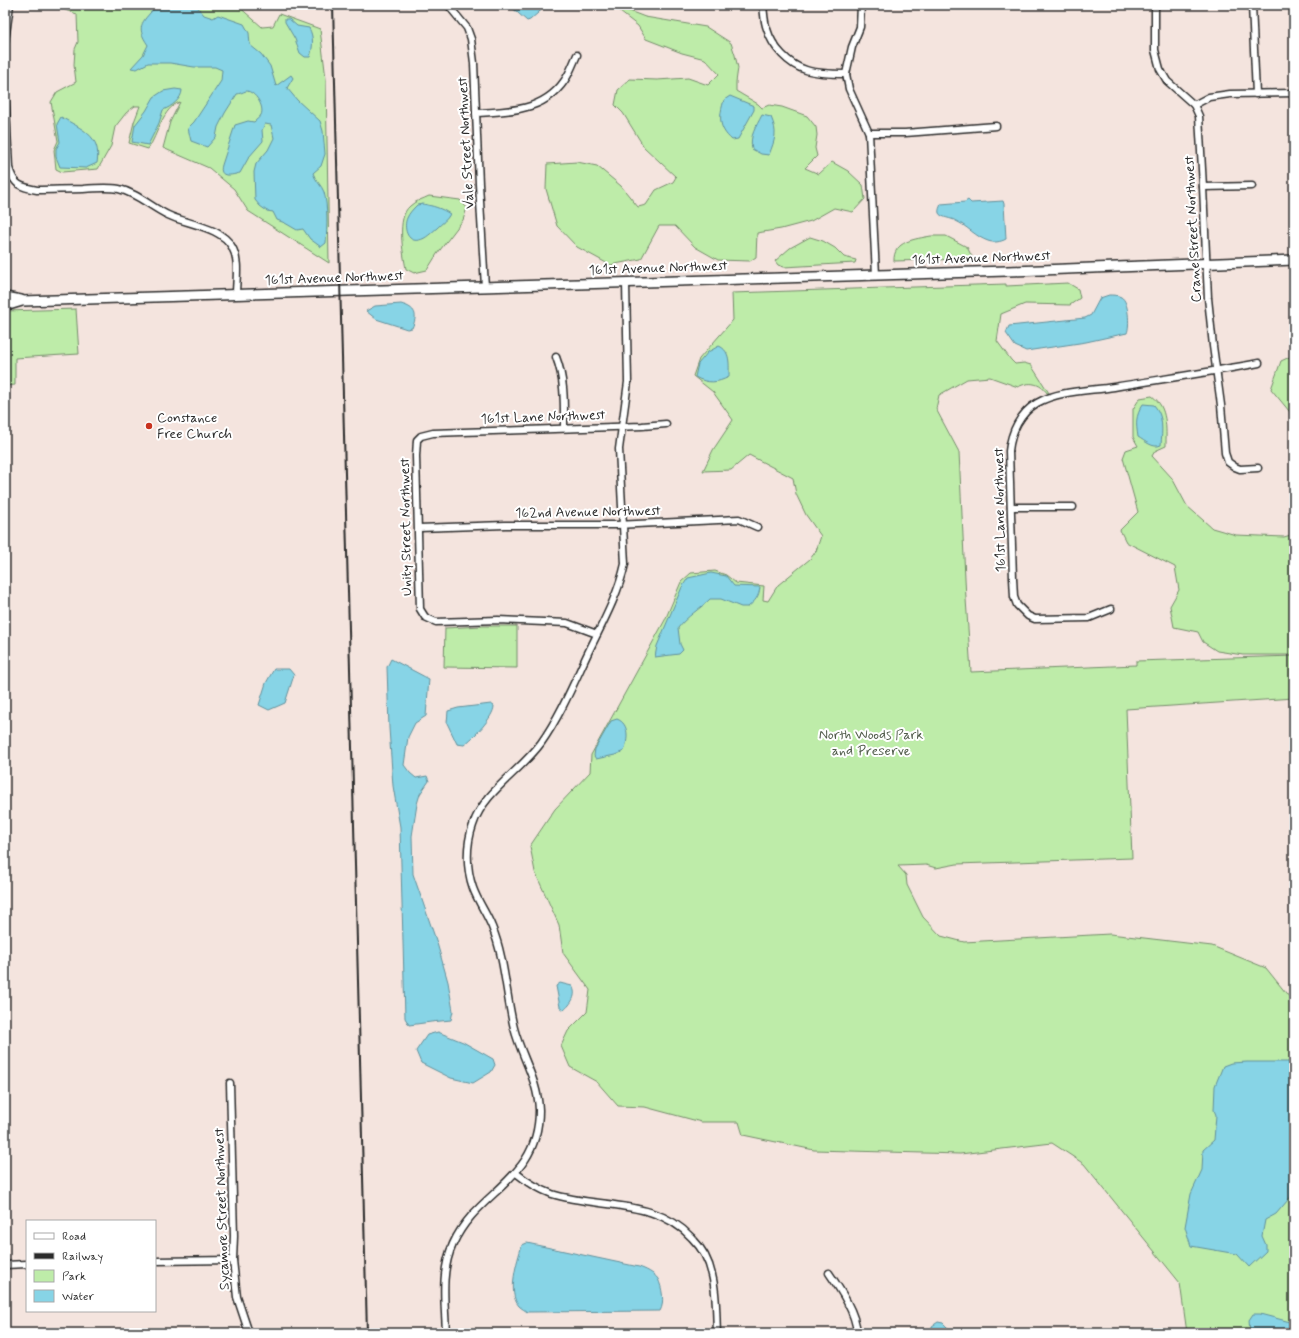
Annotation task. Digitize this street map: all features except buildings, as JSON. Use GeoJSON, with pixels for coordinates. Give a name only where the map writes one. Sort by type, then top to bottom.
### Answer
{"type":"FeatureCollection","features":[{"type":"Feature","properties":{"kind":"main road","name":"161st Avenue Northwest"},"geometry":{"type":"LineString","coordinates":[[5,297],[22,301],[236,295],[1294,260]]}},
{"type":"Feature","properties":{"kind":"main road","name":"161st Avenue Northwest"},"geometry":{"type":"LineString","coordinates":[[5,304],[12,304],[22,301]]}},
{"type":"Feature","properties":{"kind":"street"},"geometry":{"type":"LineString","coordinates":[[5,41],[10,5]]}},
{"type":"Feature","properties":{"kind":"street","name":"Vale Street Northwest"},"geometry":{"type":"LineString","coordinates":[[448,5],[467,28],[471,39],[474,63],[485,287]]}},
{"type":"Feature","properties":{"kind":"street"},"geometry":{"type":"LineString","coordinates":[[763,5],[767,29],[771,40],[780,52],[794,64],[806,70],[832,74],[846,74]]}},
{"type":"Feature","properties":{"kind":"street"},"geometry":{"type":"LineString","coordinates":[[861,5],[860,27],[852,47],[846,74],[849,90],[869,133],[876,275]]}},
{"type":"Feature","properties":{"kind":"street"},"geometry":{"type":"LineString","coordinates":[[1155,5],[1156,50],[1160,68],[1167,81],[1194,105],[1209,97],[1230,94],[1294,93]]}},
{"type":"Feature","properties":{"kind":"street"},"geometry":{"type":"LineString","coordinates":[[1252,5],[1256,94]]}},
{"type":"Feature","properties":{"kind":"street"},"geometry":{"type":"LineString","coordinates":[[476,113],[525,108],[542,101],[557,90],[568,76],[577,55]]}},
{"type":"Feature","properties":{"kind":"street"},"geometry":{"type":"LineString","coordinates":[[5,87],[8,157],[12,179],[18,184],[27,188],[37,190],[98,188],[120,189],[133,194],[167,215],[209,229],[226,239],[232,245],[237,266],[236,295]]}},
{"type":"Feature","properties":{"kind":"street","name":"Crane Street Northwest"},"geometry":{"type":"LineString","coordinates":[[1194,105],[1199,116],[1210,319],[1226,459],[1231,465],[1240,469],[1258,468]]}},
{"type":"Feature","properties":{"kind":"street"},"geometry":{"type":"LineString","coordinates":[[869,133],[905,133],[996,126]]}},
{"type":"Feature","properties":{"kind":"street"},"geometry":{"type":"LineString","coordinates":[[1203,187],[1252,186]]}},
{"type":"Feature","properties":{"kind":"street"},"geometry":{"type":"LineString","coordinates":[[446,1333],[444,1276],[447,1258],[452,1245],[467,1221],[516,1172],[529,1153],[536,1136],[538,1113],[537,1095],[532,1072],[514,1029],[499,950],[492,928],[473,888],[468,866],[468,845],[473,824],[482,806],[499,787],[520,768],[541,744],[557,717],[597,634],[623,573],[625,564],[620,449],[628,382],[626,283]]}},
{"type":"Feature","properties":{"kind":"street"},"geometry":{"type":"LineString","coordinates":[[556,358],[561,370],[563,381],[564,428]]}},
{"type":"Feature","properties":{"kind":"street","name":"161st Lane Northwest"},"geometry":{"type":"LineString","coordinates":[[1111,609],[1089,618],[1061,620],[1035,619],[1028,616],[1016,605],[1014,597],[1009,451],[1011,439],[1018,421],[1028,410],[1038,403],[1060,395],[1259,363]]}},
{"type":"Feature","properties":{"kind":"street","name":"161st Lane Northwest"},"geometry":{"type":"LineString","coordinates":[[422,436],[433,433],[666,424]]}},
{"type":"Feature","properties":{"kind":"street","name":"Unity Street Northwest"},"geometry":{"type":"LineString","coordinates":[[422,436],[418,440],[416,456],[420,609],[425,618],[436,622],[498,620],[567,623],[597,634]]}},
{"type":"Feature","properties":{"kind":"street"},"geometry":{"type":"LineString","coordinates":[[1011,508],[1073,507]]}},
{"type":"Feature","properties":{"kind":"street","name":"162nd Avenue Northwest"},"geometry":{"type":"LineString","coordinates":[[419,528],[505,525],[624,524],[739,519],[757,527]]}},
{"type":"Feature","properties":{"kind":"street","name":"Sycamore Street Northwest"},"geometry":{"type":"LineString","coordinates":[[230,1083],[234,1236],[233,1260],[237,1297],[249,1333]]}},
{"type":"Feature","properties":{"kind":"street"},"geometry":{"type":"LineString","coordinates":[[516,1172],[535,1186],[552,1194],[649,1211],[666,1218],[681,1227],[697,1243],[710,1266],[715,1288],[717,1333]]}},
{"type":"Feature","properties":{"kind":"street"},"geometry":{"type":"LineString","coordinates":[[156,1261],[233,1260]]}},
{"type":"Feature","properties":{"kind":"street"},"geometry":{"type":"LineString","coordinates":[[5,1265],[26,1264]]}},
{"type":"Feature","properties":{"kind":"street"},"geometry":{"type":"LineString","coordinates":[[829,1273],[842,1291],[852,1314],[857,1333]]}},
{"type":"Feature","properties":{"kind":"green space"},"geometry":{"type":"Polygon","coordinates":[[[63,5],[237,5],[262,27],[273,26],[279,14],[320,29],[326,79],[329,263],[248,211],[234,189],[209,168],[163,148],[170,122],[180,102],[169,110],[161,122],[148,149],[129,143],[140,106],[135,106],[126,113],[115,127],[111,146],[98,169],[62,172],[56,169],[54,150],[58,141],[51,102],[57,92],[76,82],[74,65],[75,49],[78,42],[77,14],[65,10],[63,5]]]}},
{"type":"Feature","properties":{"kind":"green space"},"geometry":{"type":"Polygon","coordinates":[[[619,7],[645,17],[706,27],[731,43],[738,68],[736,91],[762,108],[769,105],[782,107],[807,116],[816,127],[817,135],[815,148],[817,156],[805,168],[819,174],[832,162],[848,171],[863,185],[865,199],[853,212],[834,208],[811,221],[781,229],[757,233],[756,257],[750,261],[718,260],[695,247],[675,226],[659,226],[641,259],[610,265],[577,247],[557,226],[546,189],[547,164],[577,162],[597,166],[621,186],[638,207],[646,205],[656,190],[673,182],[676,177],[644,147],[623,113],[615,105],[618,90],[630,79],[657,80],[688,78],[708,85],[719,74],[705,59],[682,53],[646,39],[638,26],[620,12],[619,7]]]}},
{"type":"Feature","properties":{"kind":"green space"},"geometry":{"type":"Polygon","coordinates":[[[429,196],[460,200],[467,208],[463,220],[437,254],[427,270],[414,273],[406,269],[403,254],[403,218],[406,211],[412,204],[429,196]]]}},
{"type":"Feature","properties":{"kind":"green space"},"geometry":{"type":"Polygon","coordinates":[[[931,236],[946,236],[967,247],[972,257],[968,259],[894,261],[897,249],[901,245],[912,240],[931,236]]]}},
{"type":"Feature","properties":{"kind":"green space"},"geometry":{"type":"Polygon","coordinates":[[[810,237],[823,241],[835,248],[844,257],[856,260],[855,263],[784,267],[778,265],[775,261],[790,248],[810,237]]]}},
{"type":"Feature","properties":{"kind":"green space","name":"North Woods Park and Preserve"},"geometry":{"type":"Polygon","coordinates":[[[1068,283],[1078,289],[1080,298],[1070,305],[1025,304],[1001,314],[997,341],[1015,364],[1024,363],[1031,365],[1049,393],[1038,385],[1026,384],[1018,387],[990,377],[967,379],[939,395],[936,409],[959,452],[971,672],[1136,665],[1136,661],[1294,656],[1294,698],[1126,709],[1132,858],[957,864],[936,868],[926,865],[898,866],[906,875],[907,885],[923,917],[941,936],[964,942],[1110,934],[1212,946],[1266,968],[1294,1003],[1294,1333],[1187,1333],[1180,1283],[1084,1164],[1052,1143],[960,1154],[814,1150],[743,1135],[739,1122],[701,1122],[645,1107],[618,1106],[597,1082],[570,1067],[561,1046],[568,1031],[587,1012],[590,990],[563,953],[559,925],[535,872],[530,846],[555,809],[590,772],[591,755],[665,620],[681,582],[691,573],[715,571],[726,575],[736,583],[764,586],[763,600],[768,601],[778,585],[810,559],[816,551],[821,536],[806,515],[796,494],[793,478],[749,455],[731,470],[703,471],[713,450],[733,420],[713,392],[693,376],[699,359],[733,320],[732,293],[1068,283]]]}},
{"type":"Feature","properties":{"kind":"green space"},"geometry":{"type":"Polygon","coordinates":[[[76,309],[79,354],[15,358],[15,385],[5,386],[5,311],[76,309]]]}},
{"type":"Feature","properties":{"kind":"green space"},"geometry":{"type":"Polygon","coordinates":[[[1294,355],[1294,417],[1271,389],[1281,361],[1294,355]]]}},
{"type":"Feature","properties":{"kind":"green space"},"geometry":{"type":"Polygon","coordinates":[[[1152,396],[1161,406],[1165,419],[1166,446],[1155,451],[1152,456],[1172,478],[1187,506],[1212,528],[1236,535],[1284,537],[1294,534],[1294,655],[1243,655],[1217,651],[1203,642],[1198,632],[1174,627],[1170,606],[1179,590],[1175,567],[1126,542],[1120,530],[1138,512],[1123,458],[1126,450],[1138,446],[1133,437],[1133,409],[1140,398],[1152,396]]]}},
{"type":"Feature","properties":{"kind":"green space"},"geometry":{"type":"Polygon","coordinates":[[[517,626],[517,668],[444,667],[445,628],[517,626]]]}},
{"type":"Feature","properties":{"kind":"water"},"geometry":{"type":"Polygon","coordinates":[[[157,5],[196,5],[204,15],[213,18],[218,15],[244,24],[249,33],[250,45],[261,54],[270,66],[276,86],[291,75],[293,78],[287,88],[297,100],[320,121],[323,131],[325,154],[321,166],[313,173],[322,187],[326,204],[326,243],[321,247],[310,239],[303,229],[297,230],[277,220],[273,212],[267,211],[255,200],[254,172],[256,164],[268,150],[274,138],[271,125],[265,124],[262,130],[263,141],[249,157],[240,173],[226,175],[222,172],[222,165],[235,125],[248,121],[254,122],[261,115],[262,108],[256,96],[246,91],[237,94],[218,127],[216,137],[207,147],[191,141],[188,128],[194,122],[221,81],[222,70],[215,67],[194,67],[170,63],[148,63],[137,69],[131,68],[143,55],[148,45],[141,28],[145,19],[157,5]]]}},
{"type":"Feature","properties":{"kind":"water"},"geometry":{"type":"Polygon","coordinates":[[[509,5],[547,5],[527,21],[509,5]]]}},
{"type":"Feature","properties":{"kind":"water"},"geometry":{"type":"Polygon","coordinates":[[[285,19],[289,19],[297,26],[309,28],[312,35],[312,50],[310,57],[305,57],[300,53],[295,39],[285,22],[285,19]]]}},
{"type":"Feature","properties":{"kind":"water"},"geometry":{"type":"Polygon","coordinates":[[[175,89],[182,90],[182,93],[173,105],[163,110],[159,123],[148,145],[132,142],[135,125],[146,111],[154,97],[163,91],[175,89]]]}},
{"type":"Feature","properties":{"kind":"water"},"geometry":{"type":"Polygon","coordinates":[[[730,96],[754,106],[754,110],[738,139],[732,140],[724,131],[721,122],[721,111],[724,100],[730,96]]]}},
{"type":"Feature","properties":{"kind":"water"},"geometry":{"type":"Polygon","coordinates":[[[762,115],[771,117],[775,132],[769,155],[761,154],[752,149],[751,144],[755,128],[762,115]]]}},
{"type":"Feature","properties":{"kind":"water"},"geometry":{"type":"Polygon","coordinates":[[[61,117],[82,129],[93,139],[98,153],[97,163],[86,168],[60,167],[56,157],[56,149],[60,142],[57,124],[61,117]]]}},
{"type":"Feature","properties":{"kind":"water"},"geometry":{"type":"Polygon","coordinates":[[[968,200],[971,203],[1003,201],[1006,239],[997,242],[988,241],[979,237],[960,223],[942,216],[939,213],[941,204],[965,202],[968,200]]]}},
{"type":"Feature","properties":{"kind":"water"},"geometry":{"type":"Polygon","coordinates":[[[423,204],[443,210],[450,214],[446,220],[429,235],[422,239],[415,240],[407,234],[406,222],[409,214],[414,208],[417,205],[423,204]]]}},
{"type":"Feature","properties":{"kind":"water"},"geometry":{"type":"Polygon","coordinates":[[[1109,295],[1120,296],[1126,303],[1129,320],[1127,333],[1086,342],[1026,351],[1015,346],[1006,333],[1009,326],[1085,318],[1091,315],[1100,298],[1109,295]]]}},
{"type":"Feature","properties":{"kind":"water"},"geometry":{"type":"Polygon","coordinates":[[[401,304],[413,310],[415,319],[412,328],[407,329],[376,319],[366,311],[375,306],[401,304]]]}},
{"type":"Feature","properties":{"kind":"water"},"geometry":{"type":"Polygon","coordinates":[[[719,346],[726,351],[729,363],[729,377],[720,381],[708,382],[695,377],[698,364],[708,352],[719,346]]]}},
{"type":"Feature","properties":{"kind":"water"},"geometry":{"type":"Polygon","coordinates":[[[1143,404],[1154,405],[1157,409],[1162,424],[1161,445],[1152,445],[1138,437],[1137,420],[1143,404]]]}},
{"type":"Feature","properties":{"kind":"water"},"geometry":{"type":"Polygon","coordinates":[[[711,573],[726,576],[734,586],[760,587],[758,596],[748,607],[741,607],[721,599],[710,599],[685,620],[678,628],[680,644],[683,650],[679,654],[655,657],[657,646],[682,587],[688,578],[711,573]]]}},
{"type":"Feature","properties":{"kind":"water"},"geometry":{"type":"Polygon","coordinates":[[[391,659],[429,679],[426,716],[415,723],[408,737],[404,765],[416,778],[427,776],[429,781],[420,794],[417,804],[412,836],[413,874],[437,943],[448,982],[453,1011],[451,1020],[409,1025],[405,1018],[400,827],[393,786],[389,728],[387,667],[391,659]]]}},
{"type":"Feature","properties":{"kind":"water"},"geometry":{"type":"Polygon","coordinates":[[[274,669],[289,669],[294,675],[285,703],[269,710],[259,705],[266,683],[274,669]]]}},
{"type":"Feature","properties":{"kind":"water"},"geometry":{"type":"Polygon","coordinates":[[[491,704],[494,706],[493,711],[482,727],[464,745],[457,744],[447,723],[448,711],[458,708],[491,704]]]}},
{"type":"Feature","properties":{"kind":"water"},"geometry":{"type":"Polygon","coordinates":[[[617,719],[621,721],[626,728],[627,737],[624,751],[615,755],[596,759],[594,756],[595,749],[611,721],[617,719]]]}},
{"type":"Feature","properties":{"kind":"water"},"geometry":{"type":"Polygon","coordinates":[[[560,983],[572,986],[574,989],[573,999],[564,1010],[560,1007],[556,986],[560,983]]]}},
{"type":"Feature","properties":{"kind":"water"},"geometry":{"type":"Polygon","coordinates":[[[438,1032],[463,1042],[493,1059],[495,1065],[491,1072],[473,1083],[451,1078],[421,1063],[416,1051],[427,1035],[438,1032]]]}},
{"type":"Feature","properties":{"kind":"water"},"geometry":{"type":"Polygon","coordinates":[[[1294,1062],[1294,1193],[1276,1214],[1265,1220],[1262,1236],[1266,1245],[1266,1251],[1249,1267],[1237,1254],[1191,1246],[1185,1227],[1191,1194],[1202,1170],[1203,1150],[1214,1140],[1216,1115],[1214,1110],[1215,1086],[1223,1066],[1231,1063],[1294,1062]]]}},
{"type":"Feature","properties":{"kind":"water"},"geometry":{"type":"Polygon","coordinates":[[[527,1243],[647,1270],[658,1279],[662,1291],[662,1308],[660,1311],[527,1312],[519,1306],[515,1300],[513,1285],[522,1245],[527,1243]]]}},
{"type":"Feature","properties":{"kind":"water"},"geometry":{"type":"Polygon","coordinates":[[[1253,1314],[1260,1314],[1294,1323],[1294,1333],[1250,1333],[1249,1320],[1253,1314]]]}},
{"type":"Feature","properties":{"kind":"water"},"geometry":{"type":"Polygon","coordinates":[[[938,1322],[943,1323],[953,1333],[932,1333],[932,1326],[938,1322]]]}},
{"type":"Feature","properties":{"kind":"railway"},"geometry":{"type":"LineString","coordinates":[[333,5],[367,1333]]}},
{"type":"Feature","properties":{"kind":"place","name":"Constance Free Church"},"geometry":{"type":"Point","coordinates":[149,426]}}]}
